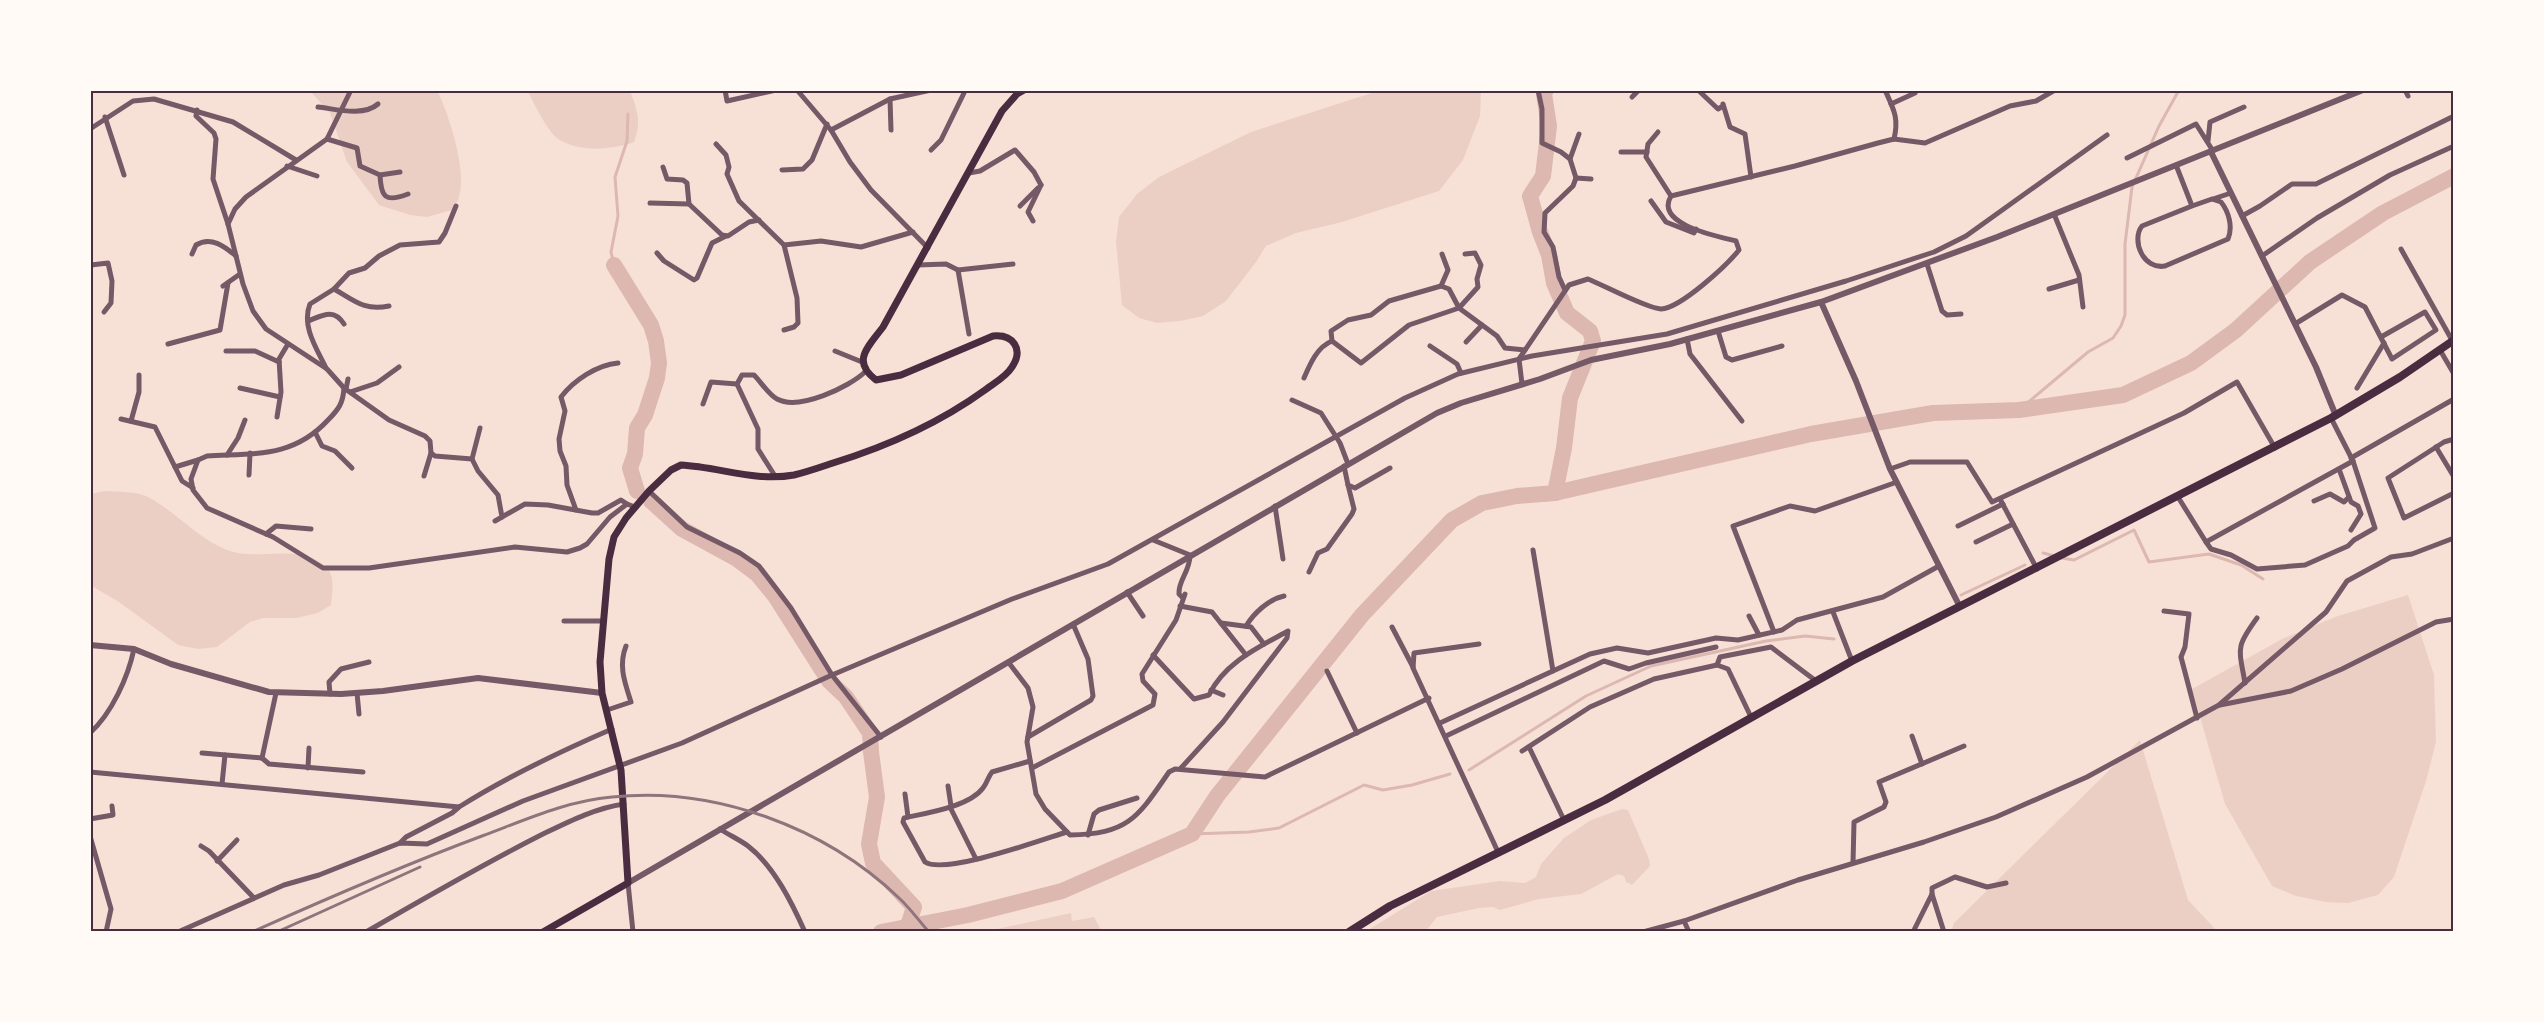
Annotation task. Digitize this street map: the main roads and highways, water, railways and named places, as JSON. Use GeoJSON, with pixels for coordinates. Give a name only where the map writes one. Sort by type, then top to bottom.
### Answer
{"type":"FeatureCollection","features":[{"type":"Feature","properties":{"kind":"highway"},"geometry":{"type":"LineString","coordinates":[[1349,932],[1390,906],[1605,800],[1852,661],[1959,605],[2037,569],[2334,417],[2453,342]]}},
{"type":"Feature","properties":{"kind":"main road"},"geometry":{"type":"LineString","coordinates":[[543,932],[628,883],[621,769],[602,693],[600,662],[614,537],[649,491],[671,470],[681,465],[757,476],[794,475],[875,450],[918,431],[966,404],[1009,372],[1017,360],[1017,348],[1014,340],[1004,335],[993,336],[901,375],[876,380],[865,372],[862,362],[866,348],[883,327],[1002,111],[1017,94],[1024,90]]}},
{"type":"Feature","properties":{"kind":"waterway"},"geometry":{"type":"LineString","coordinates":[[1546,90],[1544,94],[1549,126],[1543,176],[1530,196],[1549,255],[1554,283],[1567,313],[1590,331],[1593,341],[1570,398],[1564,448],[1555,493]]}},
{"type":"Feature","properties":{"kind":"waterway"},"geometry":{"type":"LineString","coordinates":[[2019,410],[2088,352],[2113,338],[2121,326],[2125,315],[2125,244],[2132,187],[2159,126],[2179,90]]}},
{"type":"Feature","properties":{"kind":"waterway"},"geometry":{"type":"LineString","coordinates":[[614,265],[611,252],[618,216],[615,177],[627,141],[628,114]]}},
{"type":"Feature","properties":{"kind":"waterway"},"geometry":{"type":"LineString","coordinates":[[881,932],[968,915],[1062,891],[1192,834],[1217,796],[1362,615],[1452,520],[1482,503],[1517,496],[1555,493],[1811,434],[1933,413],[2019,410],[2123,395],[2191,363],[2236,330],[2310,262],[2383,213],[2454,176]]}},
{"type":"Feature","properties":{"kind":"waterway"},"geometry":{"type":"LineString","coordinates":[[614,265],[651,325],[659,363],[657,378],[645,415],[637,428],[635,454],[630,468],[637,491]]}},
{"type":"Feature","properties":{"kind":"waterway"},"geometry":{"type":"LineString","coordinates":[[651,501],[682,529],[737,559],[757,574],[775,596],[829,681],[846,697],[870,733],[877,797],[869,844],[873,863],[914,907],[908,926]]}},
{"type":"Feature","properties":{"kind":"waterway"},"geometry":{"type":"LineString","coordinates":[[2062,558],[2074,560],[2134,530],[2149,562],[2209,554],[2241,565],[2263,579]]}},
{"type":"Feature","properties":{"kind":"waterway"},"geometry":{"type":"LineString","coordinates":[[2043,553],[2055,556]]}},
{"type":"Feature","properties":{"kind":"waterway"},"geometry":{"type":"LineString","coordinates":[[1961,595],[2025,565]]}},
{"type":"Feature","properties":{"kind":"waterway"},"geometry":{"type":"LineString","coordinates":[[1469,770],[1586,696],[1651,666],[1766,641],[1805,636],[1834,639]]}},
{"type":"Feature","properties":{"kind":"waterway"},"geometry":{"type":"LineString","coordinates":[[1192,834],[1249,832],[1279,828],[1364,785],[1383,790],[1412,785],[1450,774]]}},
{"type":"Feature","properties":{"kind":"railway"},"geometry":{"type":"LineString","coordinates":[[252,932],[395,870],[546,812],[595,799],[651,795],[689,798],[728,805],[803,832],[870,873],[903,902],[929,932]]}},
{"type":"Feature","properties":{"kind":"railway"},"geometry":{"type":"LineString","coordinates":[[277,932],[420,867]]}}]}
